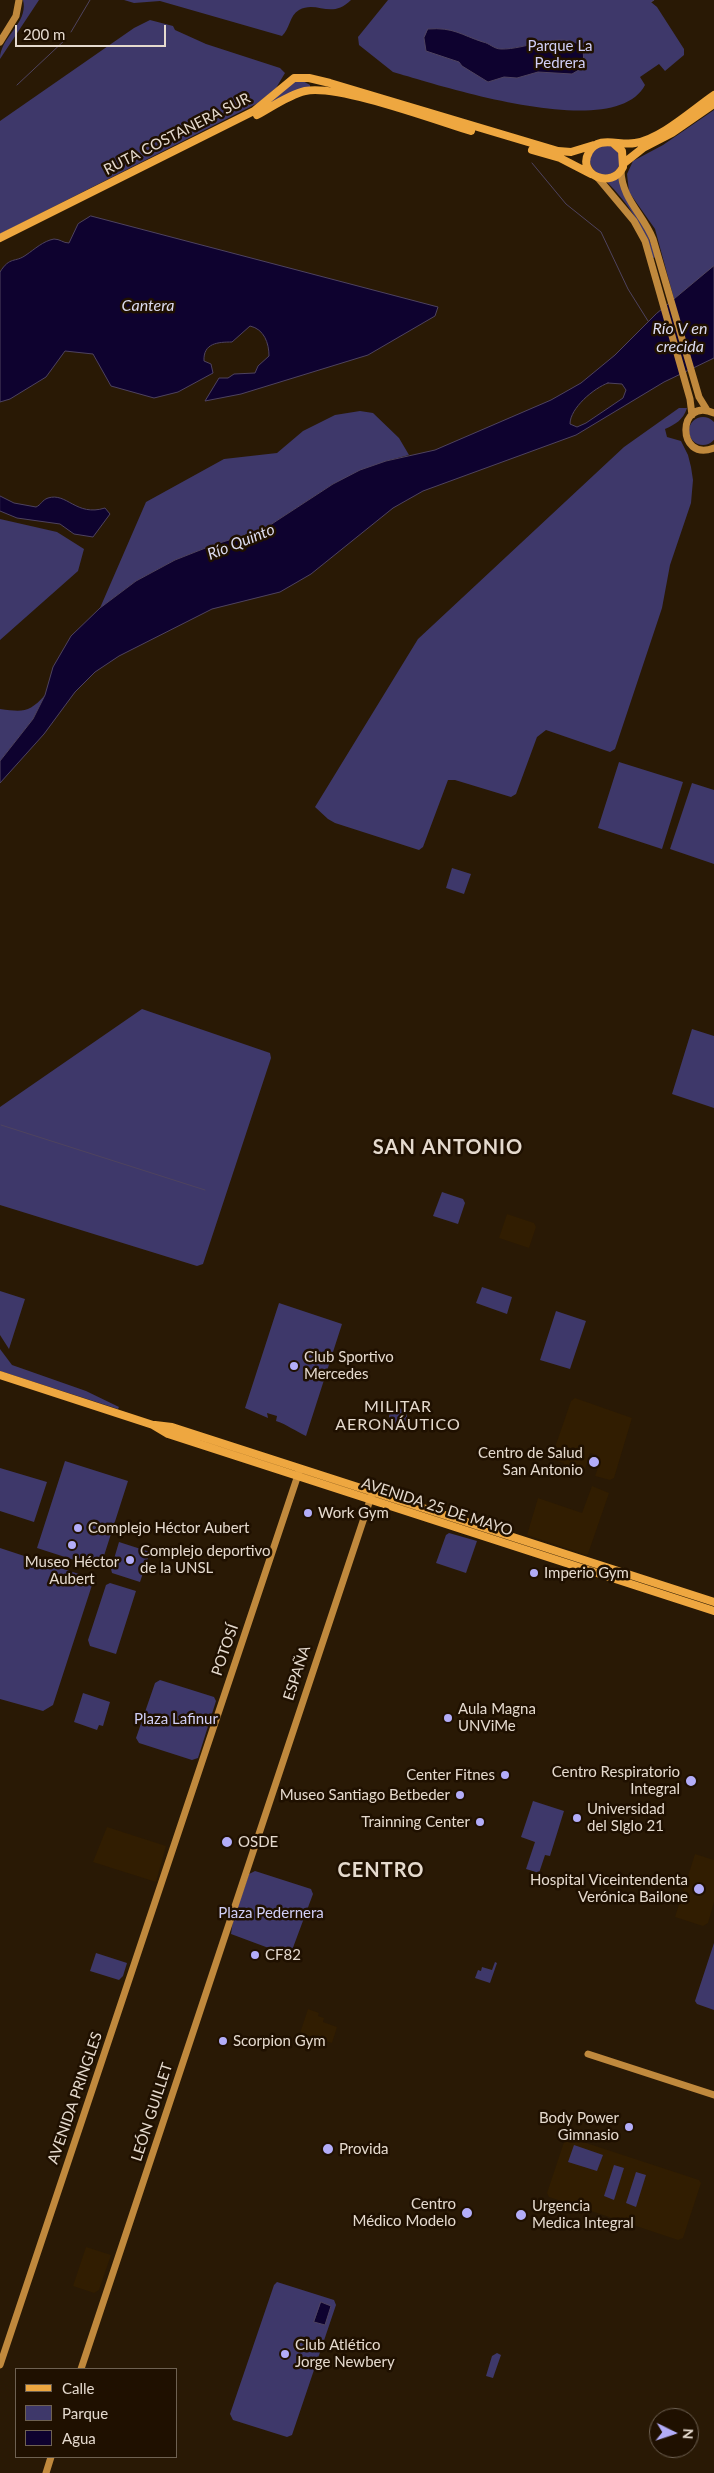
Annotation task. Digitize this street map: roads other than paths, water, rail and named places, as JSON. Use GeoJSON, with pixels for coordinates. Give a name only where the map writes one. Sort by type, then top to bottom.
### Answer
{"type":"FeatureCollection","features":[{"type":"Feature","properties":{"kind":"main road","name":"RUTA COSTANERA SUR"},"geometry":{"type":"LineString","coordinates":[[0,238],[254,112],[294,78],[309,78],[330,83],[550,149],[571,152],[600,142],[636,143],[649,139],[714,95]]}},
{"type":"Feature","properties":{"kind":"main road","name":"RUTA COSTANERA SUR"},"geometry":{"type":"LineString","coordinates":[[0,243],[240,125],[293,95],[312,90],[346,94],[560,158],[595,176]]}},
{"type":"Feature","properties":{"kind":"main road"},"geometry":{"type":"LineString","coordinates":[[624,163],[643,148],[672,133],[714,104]]}},
{"type":"Feature","properties":{"kind":"main road"},"geometry":{"type":"LineString","coordinates":[[594,145],[587,156],[588,168],[595,176],[611,179],[621,172],[624,163],[622,151],[613,143]]}},
{"type":"Feature","properties":{"kind":"main road","name":"AVENIDA 25 DE MAYO"},"geometry":{"type":"LineString","coordinates":[[0,1375],[153,1425],[168,1434],[299,1472],[444,1519],[714,1602]]}},
{"type":"Feature","properties":{"kind":"main road","name":"AVENIDA 25 DE MAYO"},"geometry":{"type":"LineString","coordinates":[[444,1519],[714,1611]]}},
{"type":"Feature","properties":{"kind":"street"},"geometry":{"type":"LineString","coordinates":[[0,42],[16,16],[19,0]]}},
{"type":"Feature","properties":{"kind":"street"},"geometry":{"type":"LineString","coordinates":[[621,172],[623,189],[648,227],[659,258],[699,397],[711,412],[692,415]]}},
{"type":"Feature","properties":{"kind":"street"},"geometry":{"type":"LineString","coordinates":[[595,176],[634,221],[643,236],[690,399],[692,415],[685,426],[688,441],[701,450],[714,448]]}},
{"type":"Feature","properties":{"kind":"street","name":"POTOSÍ"},"geometry":{"type":"LineString","coordinates":[[174,1840],[299,1472]]}},
{"type":"Feature","properties":{"kind":"street","name":"ESPAÑA"},"geometry":{"type":"LineString","coordinates":[[248,1864],[372,1496]]}},
{"type":"Feature","properties":{"kind":"street","name":"AVENIDA PRINGLES"},"geometry":{"type":"LineString","coordinates":[[0,2365],[174,1840]]}},
{"type":"Feature","properties":{"kind":"street","name":"LEÓN GUILLET"},"geometry":{"type":"LineString","coordinates":[[81,2368],[248,1864]]}},
{"type":"Feature","properties":{"kind":"street"},"geometry":{"type":"LineString","coordinates":[[588,2054],[714,2095]]}},
{"type":"Feature","properties":{"kind":"street"},"geometry":{"type":"LineString","coordinates":[[46,2473],[52,2458]]}},
{"type":"Feature","properties":{"kind":"water"},"geometry":{"type":"Polygon","coordinates":[[[428,29],[451,30],[501,49],[511,49],[554,40],[574,42],[583,47],[584,67],[572,74],[538,72],[517,78],[504,77],[488,82],[462,66],[459,62],[426,51],[424,38],[428,29]]]}},
{"type":"Feature","properties":{"kind":"water","name":"Cantera"},"geometry":{"type":"Polygon","coordinates":[[[91,216],[438,307],[435,316],[368,355],[241,394],[205,401],[219,378],[228,378],[234,374],[255,373],[258,366],[269,356],[265,337],[259,330],[250,326],[232,342],[217,343],[209,347],[204,355],[204,361],[211,364],[213,373],[178,392],[154,398],[111,386],[93,354],[65,351],[46,377],[10,399],[0,402],[0,272],[10,262],[46,242],[54,239],[69,243],[78,224],[91,216]]]}},
{"type":"Feature","properties":{"kind":"water","name":"Río V en crecida"},"geometry":{"type":"Polygon","coordinates":[[[714,266],[714,358],[664,382],[576,435],[423,491],[393,508],[311,574],[280,592],[212,609],[119,656],[95,672],[75,692],[44,734],[0,783],[0,761],[33,719],[45,695],[53,667],[71,636],[100,608],[136,581],[175,560],[213,545],[264,529],[333,484],[360,470],[386,461],[435,450],[551,400],[581,383],[615,355],[656,314],[714,266]],[[608,383],[596,389],[578,405],[570,424],[577,427],[586,423],[623,398],[626,390],[622,384],[608,383]]]}},
{"type":"Feature","properties":{"kind":"water"},"geometry":{"type":"Polygon","coordinates":[[[0,496],[14,503],[36,507],[46,499],[55,497],[87,509],[105,508],[110,514],[93,537],[74,534],[60,524],[17,518],[0,511],[0,496]]]}},
{"type":"Feature","properties":{"kind":"water"},"geometry":{"type":"Polygon","coordinates":[[[321,2302],[331,2306],[325,2325],[314,2322],[321,2302]]]}},
{"type":"Feature","properties":{"kind":"waterway"},"geometry":{"type":"LineString","coordinates":[[71,32],[90,0]]}},
{"type":"Feature","properties":{"kind":"waterway"},"geometry":{"type":"LineString","coordinates":[[17,85],[66,39]]}},
{"type":"Feature","properties":{"kind":"waterway"},"geometry":{"type":"LineString","coordinates":[[532,163],[566,204],[601,232],[628,289],[648,321]]}},
{"type":"Feature","properties":{"kind":"waterway"},"geometry":{"type":"LineString","coordinates":[[1,1125],[205,1190]]}},
{"type":"Feature","properties":{"kind":"place","name":"Club Sportivo Mercedes"},"geometry":{"type":"Point","coordinates":[294,1366]}},
{"type":"Feature","properties":{"kind":"place","name":"Centro de Salud San Antonio"},"geometry":{"type":"Point","coordinates":[594,1462]}},
{"type":"Feature","properties":{"kind":"place","name":"Work Gym"},"geometry":{"type":"Point","coordinates":[308,1513]}},
{"type":"Feature","properties":{"kind":"place","name":"Complejo Héctor Aubert"},"geometry":{"type":"Point","coordinates":[78,1528]}},
{"type":"Feature","properties":{"kind":"place","name":"Museo Héctor Aubert"},"geometry":{"type":"Point","coordinates":[72,1545]}},
{"type":"Feature","properties":{"kind":"place","name":"Complejo deportivo de la UNSL"},"geometry":{"type":"Point","coordinates":[130,1560]}},
{"type":"Feature","properties":{"kind":"place","name":"Imperio Gym"},"geometry":{"type":"Point","coordinates":[534,1573]}},
{"type":"Feature","properties":{"kind":"place","name":"Aula Magna UNViMe"},"geometry":{"type":"Point","coordinates":[448,1718]}},
{"type":"Feature","properties":{"kind":"place","name":"Center Fitnes"},"geometry":{"type":"Point","coordinates":[505,1775]}},
{"type":"Feature","properties":{"kind":"place","name":"Centro Respiratorio Integral"},"geometry":{"type":"Point","coordinates":[691,1781]}},
{"type":"Feature","properties":{"kind":"place","name":"Museo Santiago Betbeder"},"geometry":{"type":"Point","coordinates":[460,1795]}},
{"type":"Feature","properties":{"kind":"place","name":"Universidad del SIglo 21"},"geometry":{"type":"Point","coordinates":[577,1818]}},
{"type":"Feature","properties":{"kind":"place","name":"Trainning Center"},"geometry":{"type":"Point","coordinates":[480,1822]}},
{"type":"Feature","properties":{"kind":"place","name":"OSDE"},"geometry":{"type":"Point","coordinates":[227,1842]}},
{"type":"Feature","properties":{"kind":"place","name":"Hospital Viceintendenta Verónica Bailone"},"geometry":{"type":"Point","coordinates":[699,1889]}},
{"type":"Feature","properties":{"kind":"place","name":"CF82"},"geometry":{"type":"Point","coordinates":[255,1955]}},
{"type":"Feature","properties":{"kind":"place","name":"Scorpion Gym"},"geometry":{"type":"Point","coordinates":[223,2041]}},
{"type":"Feature","properties":{"kind":"place","name":"Body Power Gimnasio"},"geometry":{"type":"Point","coordinates":[629,2127]}},
{"type":"Feature","properties":{"kind":"place","name":"Provida"},"geometry":{"type":"Point","coordinates":[328,2149]}},
{"type":"Feature","properties":{"kind":"place","name":"Centro Médico Modelo"},"geometry":{"type":"Point","coordinates":[467,2213]}},
{"type":"Feature","properties":{"kind":"place","name":"Urgencia Medica Integral"},"geometry":{"type":"Point","coordinates":[521,2215]}},
{"type":"Feature","properties":{"kind":"place","name":"Club Atlético Jorge Newbery"},"geometry":{"type":"Point","coordinates":[285,2354]}},
{"type":"Feature","properties":{"kind":"district","name":"SAN ANTONIO"},"geometry":{"type":"Point","coordinates":[448,1148]}},
{"type":"Feature","properties":{"kind":"district","name":"MILITAR AERONÁUTICO"},"geometry":{"type":"Point","coordinates":[398,1416]}},
{"type":"Feature","properties":{"kind":"district","name":"CENTRO"},"geometry":{"type":"Point","coordinates":[381,1871]}},
{"type":"Feature","properties":{"kind":"park label","name":"Parque La Pedrera"},"geometry":{"type":"Point","coordinates":[560,54]}},
{"type":"Feature","properties":{"kind":"park label","name":"Plaza Lafinur"},"geometry":{"type":"Point","coordinates":[176,1719]}},
{"type":"Feature","properties":{"kind":"park label","name":"Plaza Pedernera"},"geometry":{"type":"Point","coordinates":[271,1913]}},
{"type":"Feature","properties":{"kind":"water label","name":"Río Quinto"},"geometry":{"type":"Point","coordinates":[241,542]}}]}
